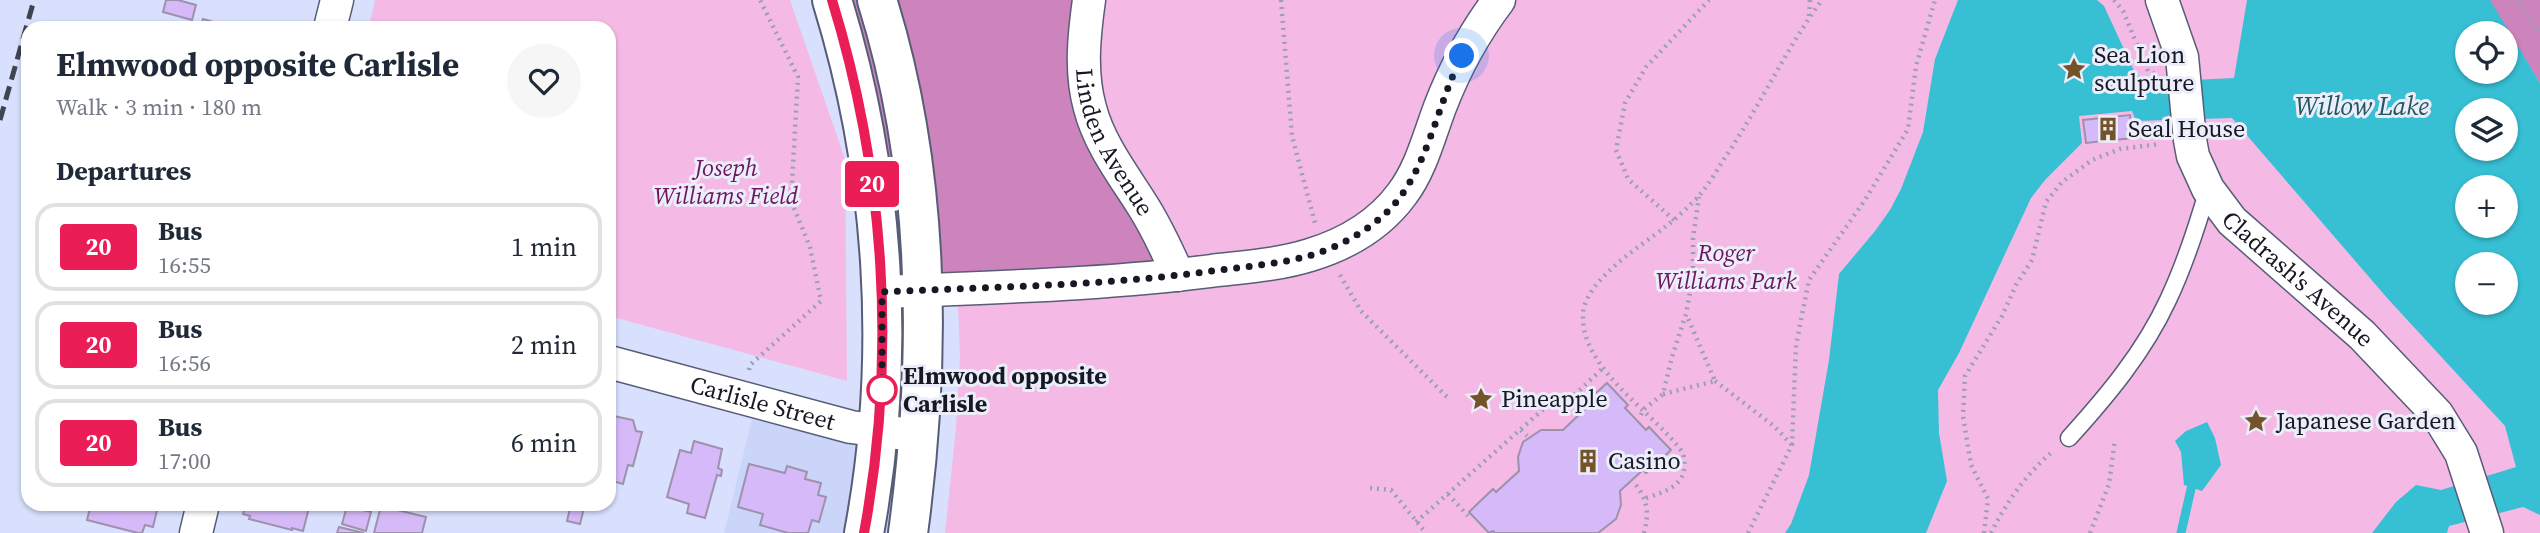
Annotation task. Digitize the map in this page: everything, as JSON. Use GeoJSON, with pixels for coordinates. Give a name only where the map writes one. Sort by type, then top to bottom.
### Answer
{"type":"FeatureCollection","features":[{"type":"Feature","properties":{"kind":"main road"},"geometry":{"type":"LineString","coordinates":[[832,0],[850,67],[868,158],[882,292],[883,368],[879,431],[864,533]]}},
{"type":"Feature","properties":{"kind":"main road"},"geometry":{"type":"LineString","coordinates":[[877,0],[893,61],[905,126],[918,221],[923,290],[923,381],[908,533]]}},
{"type":"Feature","properties":{"kind":"street"},"geometry":{"type":"LineString","coordinates":[[332,21],[338,0]]}},
{"type":"Feature","properties":{"kind":"street","name":"Linden Avenue"},"geometry":{"type":"LineString","coordinates":[[1089,0],[1084,44],[1085,80],[1093,120],[1105,145],[1156,226],[1178,275]]}},
{"type":"Feature","properties":{"kind":"street"},"geometry":{"type":"LineString","coordinates":[[882,292],[1057,285],[1178,275],[1272,263],[1310,255],[1347,240],[1387,212],[1403,193],[1415,174],[1455,71],[1470,42],[1499,0]]}},
{"type":"Feature","properties":{"kind":"street","name":"Cladrash's Avenue"},"geometry":{"type":"LineString","coordinates":[[2162,0],[2182,57],[2172,76],[2180,132],[2208,189],[2232,221],[2340,313],[2423,397],[2449,431],[2470,476],[2485,526]]}},
{"type":"Feature","properties":{"kind":"street","name":"Carlisle Street"},"geometry":{"type":"LineString","coordinates":[[616,364],[851,427],[919,436]]}},
{"type":"Feature","properties":{"kind":"street"},"geometry":{"type":"LineString","coordinates":[[196,533],[202,511]]}},
{"type":"Feature","properties":{"kind":"lane"},"geometry":{"type":"LineString","coordinates":[[2069,439],[2113,387],[2156,323],[2186,257],[2208,189]]}},
{"type":"Feature","properties":{"kind":"path"},"geometry":{"type":"LineString","coordinates":[[741,397],[750,365],[821,301],[810,247],[792,201],[799,77],[760,0]]}},
{"type":"Feature","properties":{"kind":"path"},"geometry":{"type":"LineString","coordinates":[[1674,220],[1628,179],[1616,150],[1625,103],[1646,67],[1709,0]]}},
{"type":"Feature","properties":{"kind":"path"},"geometry":{"type":"LineString","coordinates":[[1809,17],[1810,0]]}},
{"type":"Feature","properties":{"kind":"path"},"geometry":{"type":"LineString","coordinates":[[1646,498],[1671,490],[1681,479],[1686,466],[1684,453],[1642,413],[1602,369],[1588,344],[1583,314],[1589,295],[1620,260],[1674,220],[1699,196],[1746,127],[1809,17],[1822,0]]}},
{"type":"Feature","properties":{"kind":"path"},"geometry":{"type":"LineString","coordinates":[[1748,533],[1792,445],[1796,345],[1809,280],[1865,200],[1908,129],[1916,66],[1935,0]]}},
{"type":"Feature","properties":{"kind":"path"},"geometry":{"type":"LineString","coordinates":[[2113,0],[2123,11],[2148,71],[2172,76]]}},
{"type":"Feature","properties":{"kind":"path"},"geometry":{"type":"LineString","coordinates":[[2518,0],[2540,33]]}},
{"type":"Feature","properties":{"kind":"path"},"geometry":{"type":"LineString","coordinates":[[1984,533],[1988,499],[1971,465],[1963,416],[1965,376],[2032,260],[2046,202],[2062,182],[2092,160],[2180,132]]}},
{"type":"Feature","properties":{"kind":"path"},"geometry":{"type":"LineString","coordinates":[[1662,394],[1686,314],[1693,276],[1693,239],[1699,196]]}},
{"type":"Feature","properties":{"kind":"path"},"geometry":{"type":"LineString","coordinates":[[1686,314],[1715,381],[1775,427],[1792,445]]}},
{"type":"Feature","properties":{"kind":"path"},"geometry":{"type":"LineString","coordinates":[[1516,396],[1548,405],[1566,403],[1602,369]]}},
{"type":"Feature","properties":{"kind":"path"},"geometry":{"type":"LineString","coordinates":[[1642,413],[1662,394],[1715,381]]}},
{"type":"Feature","properties":{"kind":"path"},"geometry":{"type":"LineString","coordinates":[[1416,522],[1548,405]]}},
{"type":"Feature","properties":{"kind":"path"},"geometry":{"type":"LineString","coordinates":[[1521,430],[1527,436]]}},
{"type":"Feature","properties":{"kind":"path"},"geometry":{"type":"LineString","coordinates":[[1991,533],[2010,501],[2039,463],[2069,439]]}},
{"type":"Feature","properties":{"kind":"path"},"geometry":{"type":"LineString","coordinates":[[2090,533],[2109,484],[2115,439]]}},
{"type":"Feature","properties":{"kind":"path"},"geometry":{"type":"LineString","coordinates":[[1636,485],[1646,498],[1648,515],[1644,533]]}},
{"type":"Feature","properties":{"kind":"path"},"geometry":{"type":"LineString","coordinates":[[1370,488],[1391,491],[1426,533]]}},
{"type":"Feature","properties":{"kind":"path"},"geometry":{"type":"LineString","coordinates":[[1448,494],[1468,516]]}},
{"type":"Feature","properties":{"kind":"shaded area"},"geometry":{"type":"Polygon","coordinates":[[[837,0],[1096,0],[1091,87],[1186,274],[888,298],[837,0]]]}},
{"type":"Feature","properties":{"kind":"shaded area"},"geometry":{"type":"Polygon","coordinates":[[[2490,0],[2540,0],[2540,83],[2518,48],[2518,21],[2501,21],[2490,0]]]}},
{"type":"Feature","properties":{"kind":"shaded area"},"geometry":{"type":"Polygon","coordinates":[[[888,298],[922,299],[913,533],[724,533],[754,411],[862,436],[888,298]]]}},
{"type":"Feature","properties":{"kind":"green space","name":"Joseph Williams Field"},"geometry":{"type":"Polygon","coordinates":[[[375,0],[790,0],[845,159],[847,381],[616,318],[616,21],[370,21],[375,0]]]}},
{"type":"Feature","properties":{"kind":"green space","name":"Roger Williams Park"},"geometry":{"type":"Polygon","coordinates":[[[913,0],[2540,0],[2540,533],[945,533],[960,357],[957,281],[913,0]]]}},
{"type":"Feature","properties":{"kind":"water","name":"Willow Lake"},"geometry":{"type":"Polygon","coordinates":[[[1958,0],[2097,0],[2104,6],[2136,75],[2153,82],[2234,78],[2247,0],[2490,0],[2503,21],[2455,21],[2455,84],[2518,84],[2518,46],[2540,83],[2540,515],[2523,507],[2449,526],[2447,533],[2372,533],[2396,502],[2416,485],[2441,490],[2516,467],[2505,426],[2388,299],[2232,118],[2136,121],[2132,111],[2079,116],[2082,143],[2031,198],[1959,353],[1938,390],[1939,433],[1947,481],[1926,533],[1785,533],[1791,524],[1809,475],[1829,360],[1839,274],[1890,210],[1923,132],[1935,59],[1958,0]]]}},
{"type":"Feature","properties":{"kind":"water"},"geometry":{"type":"Polygon","coordinates":[[[2207,422],[2215,438],[2221,465],[2202,491],[2184,485],[2181,452],[2175,441],[2186,431],[2207,422]]]}},
{"type":"Feature","properties":{"kind":"building"},"geometry":{"type":"Polygon","coordinates":[[[166,0],[196,5],[192,20],[163,12],[166,0]]]}},
{"type":"Feature","properties":{"kind":"building","name":"Seal House"},"geometry":{"type":"Polygon","coordinates":[[[2130,115],[2132,138],[2086,143],[2083,120],[2130,115]]]}},
{"type":"Feature","properties":{"kind":"building","name":"Casino"},"geometry":{"type":"Polygon","coordinates":[[[1607,383],[1628,405],[1625,408],[1646,430],[1649,427],[1671,450],[1646,473],[1643,470],[1620,491],[1621,505],[1616,519],[1598,533],[1489,533],[1469,512],[1493,489],[1496,492],[1519,471],[1518,457],[1523,442],[1541,430],[1563,430],[1585,409],[1582,406],[1607,383]]]}},
{"type":"Feature","properties":{"kind":"building"},"geometry":{"type":"Polygon","coordinates":[[[616,416],[633,420],[636,431],[642,432],[633,466],[628,465],[623,484],[616,482],[616,416]]]}},
{"type":"Feature","properties":{"kind":"building"},"geometry":{"type":"Polygon","coordinates":[[[694,441],[722,449],[718,468],[722,470],[721,476],[717,475],[705,518],[687,513],[689,504],[667,497],[680,450],[691,453],[694,441]]]}},
{"type":"Feature","properties":{"kind":"building"},"geometry":{"type":"Polygon","coordinates":[[[749,464],[785,473],[787,466],[807,472],[805,479],[821,483],[818,495],[826,497],[819,522],[812,520],[808,533],[788,533],[760,525],[763,514],[738,507],[749,464]]]}},
{"type":"Feature","properties":{"kind":"building"},"geometry":{"type":"Polygon","coordinates":[[[89,511],[157,511],[153,527],[145,525],[142,533],[87,520],[89,511]]]}},
{"type":"Feature","properties":{"kind":"building"},"geometry":{"type":"Polygon","coordinates":[[[244,511],[308,511],[303,531],[249,519],[250,516],[243,514],[244,511]]]}},
{"type":"Feature","properties":{"kind":"building"},"geometry":{"type":"Polygon","coordinates":[[[346,511],[371,512],[366,531],[342,524],[346,511]]]}},
{"type":"Feature","properties":{"kind":"building"},"geometry":{"type":"Polygon","coordinates":[[[380,511],[401,511],[426,517],[422,533],[374,533],[380,511]]]}},
{"type":"Feature","properties":{"kind":"building"},"geometry":{"type":"Polygon","coordinates":[[[569,511],[583,511],[580,524],[567,521],[569,511]]]}},
{"type":"Feature","properties":{"kind":"building"},"geometry":{"type":"Polygon","coordinates":[[[339,527],[364,533],[337,533],[339,527]]]}},
{"type":"Feature","properties":{"kind":"waterway"},"geometry":{"type":"LineString","coordinates":[[2181,533],[2191,489]]}},
{"type":"Feature","properties":{"kind":"railway"},"geometry":{"type":"LineString","coordinates":[[28,21],[34,0]]}},
{"type":"Feature","properties":{"kind":"railway"},"geometry":{"type":"LineString","coordinates":[[0,120],[21,46]]}},
{"type":"Feature","properties":{"kind":"bus line","name":"20"},"geometry":{"type":"LineString","coordinates":[[832,0],[859,105],[875,212],[882,292],[883,368],[879,431],[864,533]]}},
{"type":"Feature","properties":{"kind":"place","name":"Sea Lion sculpture"},"geometry":{"type":"Point","coordinates":[2074,69]}},
{"type":"Feature","properties":{"kind":"place","name":"Seal House"},"geometry":{"type":"Point","coordinates":[2108,129]}},
{"type":"Feature","properties":{"kind":"place","name":"Elmwood opposite Carlisle"},"geometry":{"type":"Point","coordinates":[882,390]}},
{"type":"Feature","properties":{"kind":"place","name":"Pineapple"},"geometry":{"type":"Point","coordinates":[1481,399]}},
{"type":"Feature","properties":{"kind":"place","name":"Japanese Garden"},"geometry":{"type":"Point","coordinates":[2256,421]}},
{"type":"Feature","properties":{"kind":"place","name":"Casino"},"geometry":{"type":"Point","coordinates":[1588,461]}},
{"type":"Feature","properties":{"kind":"route"},"geometry":{"type":"LineString","coordinates":[[882,390],[882,292],[1057,285],[1178,275],[1291,260],[1347,240],[1387,212],[1415,174],[1462,56]]}}]}
